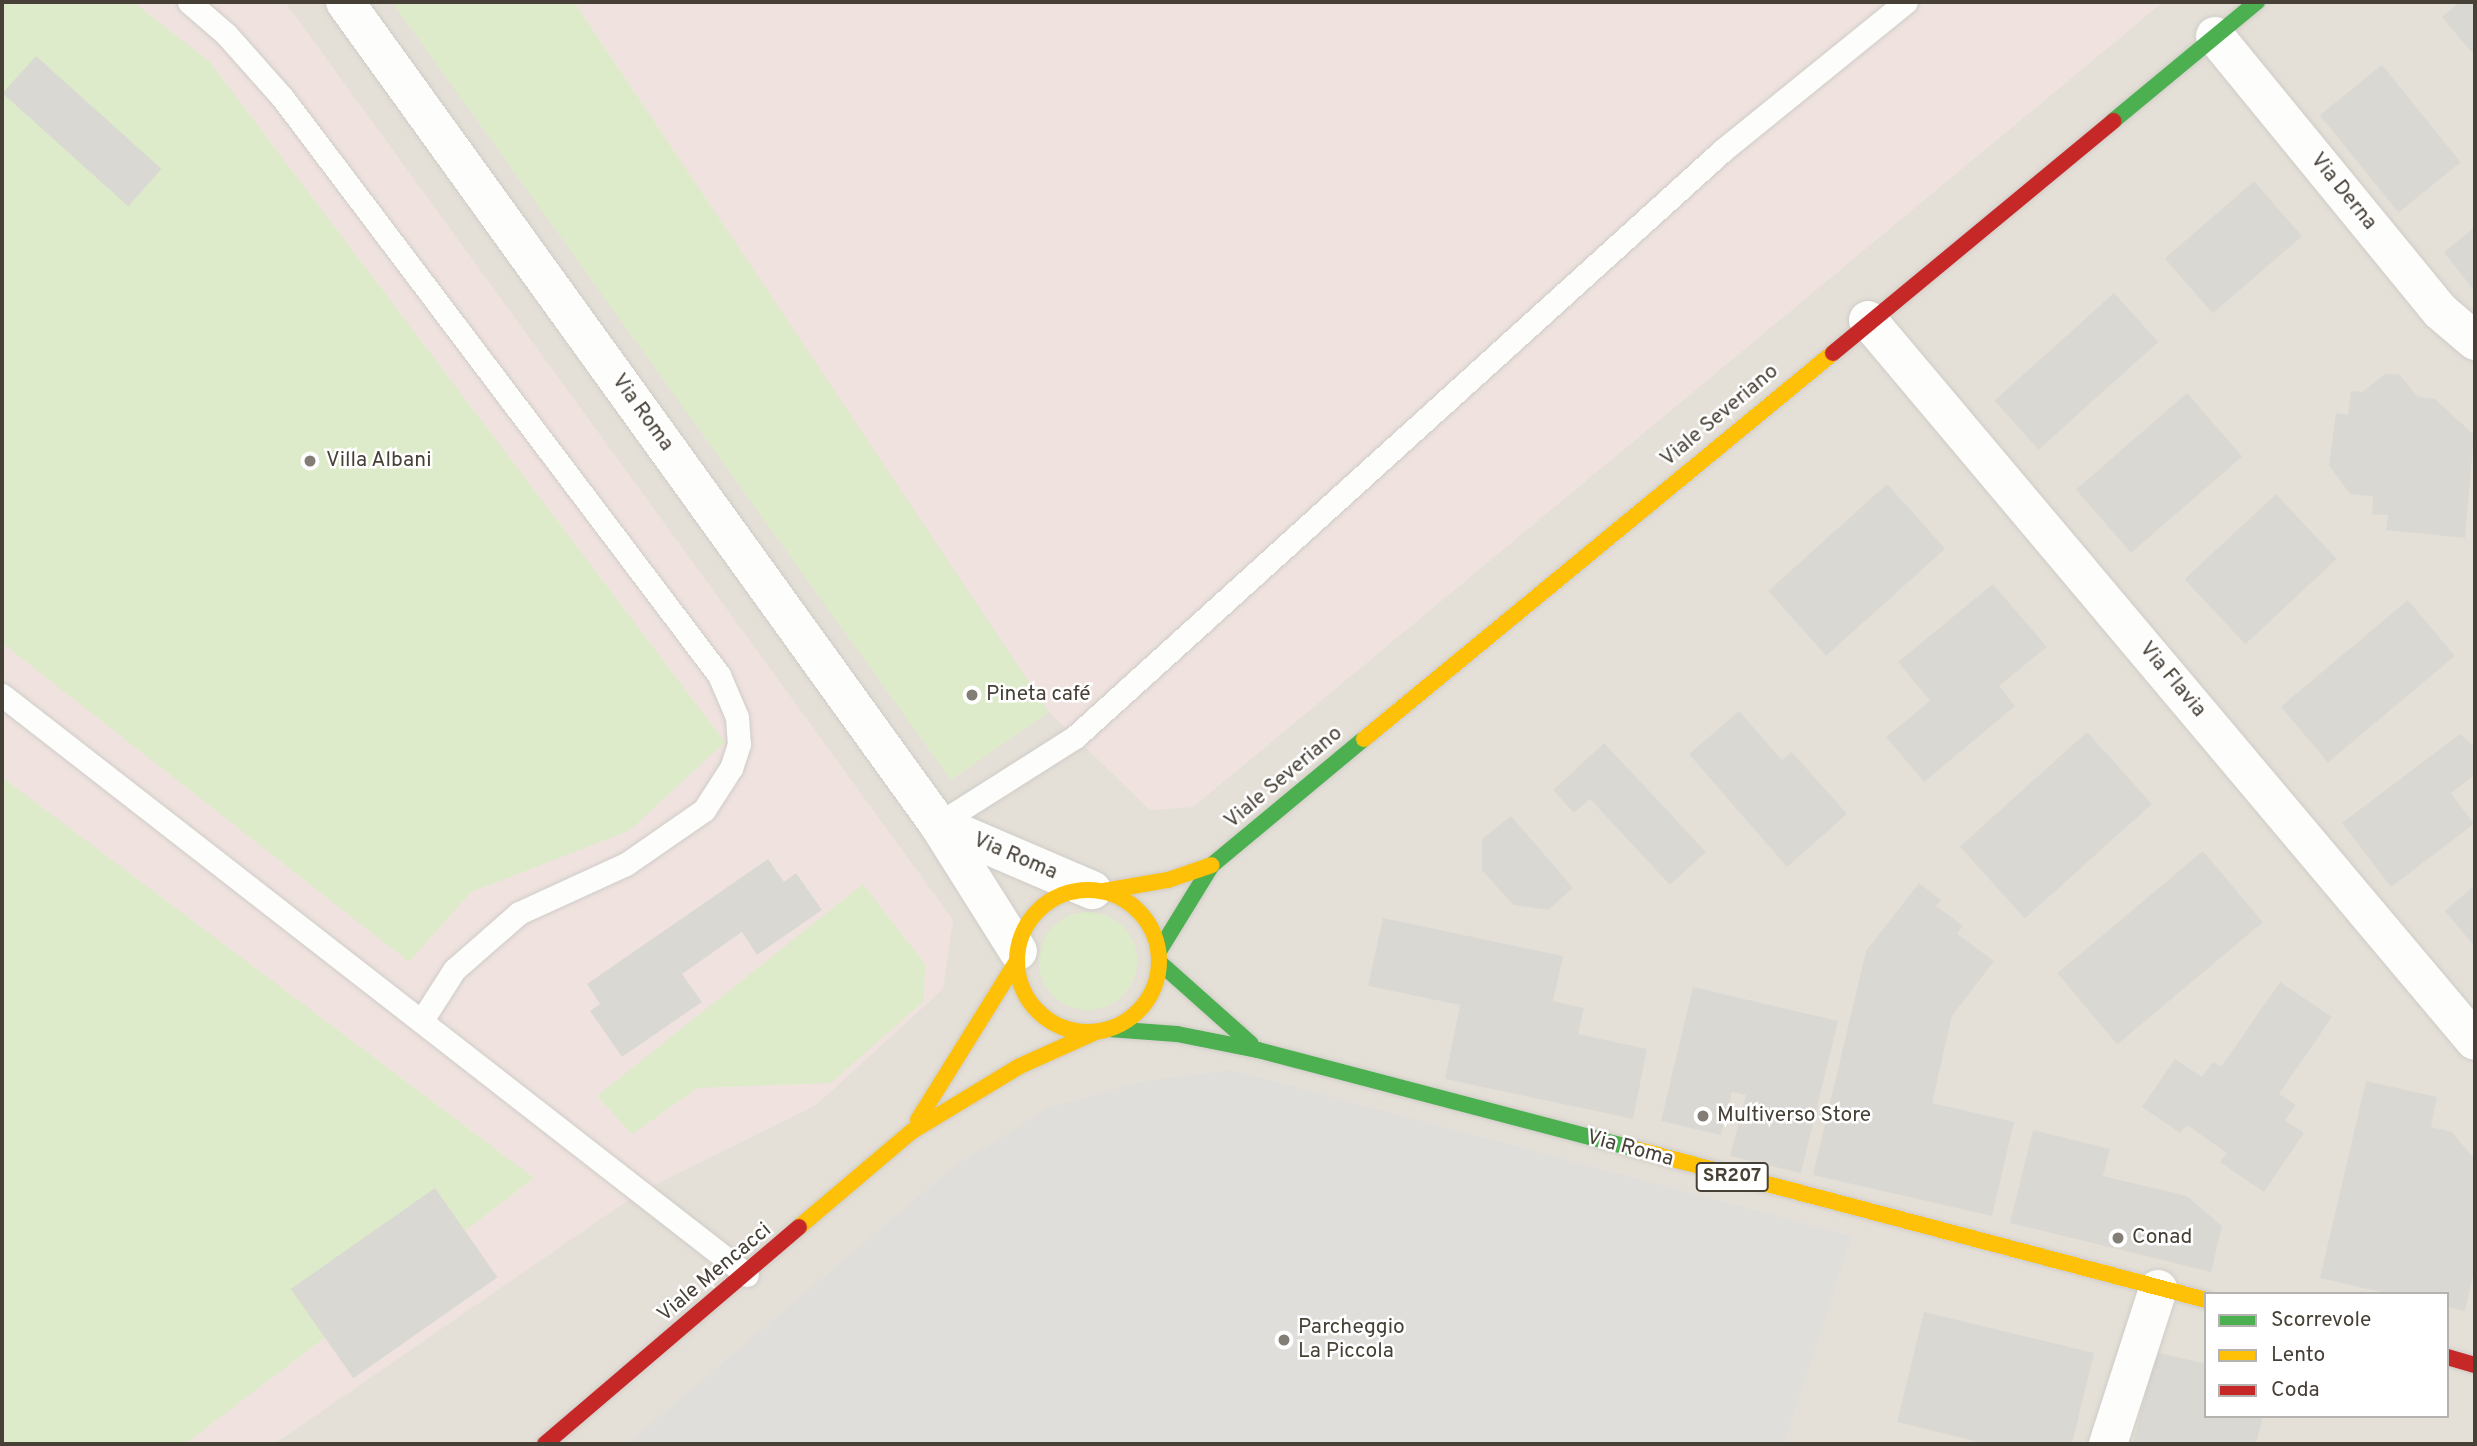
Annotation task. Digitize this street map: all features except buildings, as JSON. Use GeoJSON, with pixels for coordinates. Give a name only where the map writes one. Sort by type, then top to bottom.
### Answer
{"type":"FeatureCollection","features":[{"type":"Feature","properties":{"kind":"main road","name":"Viale Severiano"},"geometry":{"type":"LineString","coordinates":[[1159,957],[1212,865],[1868,320],[2257,2]]}},
{"type":"Feature","properties":{"kind":"main road","name":"Viale Severiano"},"geometry":{"type":"LineString","coordinates":[[1098,891],[1168,880],[1212,865]]}},
{"type":"Feature","properties":{"kind":"main road"},"geometry":{"type":"LineString","coordinates":[[1098,891],[1141,913],[1159,957],[1157,979],[1139,1010],[1103,1030],[1073,1030],[1042,1014],[1021,985],[1017,956],[1035,913],[1071,892],[1098,891]]}},
{"type":"Feature","properties":{"kind":"main road","name":"Viale Mencacci"},"geometry":{"type":"LineString","coordinates":[[911,1132],[1017,956]]}},
{"type":"Feature","properties":{"kind":"main road","name":"Via Roma"},"geometry":{"type":"LineString","coordinates":[[1159,957],[1258,1050]]}},
{"type":"Feature","properties":{"kind":"main road","name":"Viale Mencacci"},"geometry":{"type":"LineString","coordinates":[[545,1444],[747,1275],[911,1132],[1020,1066],[1103,1030]]}},
{"type":"Feature","properties":{"kind":"main road","name":"Via Roma"},"geometry":{"type":"LineString","coordinates":[[1103,1030],[1177,1034],[1258,1050],[1894,1221],[1962,1233],[2204,1300]]}},
{"type":"Feature","properties":{"kind":"main road"},"geometry":{"type":"LineString","coordinates":[[2449,1358],[2475,1365]]}},
{"type":"Feature","properties":{"kind":"street","name":"Via Roma"},"geometry":{"type":"LineString","coordinates":[[345,2],[938,824],[1017,956]]}},
{"type":"Feature","properties":{"kind":"street","name":"Via Derna"},"geometry":{"type":"LineString","coordinates":[[2215,36],[2440,311],[2475,341]]}},
{"type":"Feature","properties":{"kind":"street","name":"Via Flavia"},"geometry":{"type":"LineString","coordinates":[[1868,320],[2475,1041]]}},
{"type":"Feature","properties":{"kind":"street","name":"Via Roma"},"geometry":{"type":"LineString","coordinates":[[938,824],[1098,891]]}},
{"type":"Feature","properties":{"kind":"street"},"geometry":{"type":"LineString","coordinates":[[2108,1444],[2158,1289]]}},
{"type":"Feature","properties":{"kind":"lane"},"geometry":{"type":"LineString","coordinates":[[189,2],[226,34],[282,97],[719,675],[737,717],[738,744],[731,768],[704,810],[626,864],[519,913],[454,970],[422,1020]]}},
{"type":"Feature","properties":{"kind":"lane"},"geometry":{"type":"LineString","coordinates":[[938,824],[1076,737],[1723,150],[1906,2]]}},
{"type":"Feature","properties":{"kind":"lane"},"geometry":{"type":"LineString","coordinates":[[2,695],[747,1275]]}},
{"type":"Feature","properties":{"kind":"shaded area"},"geometry":{"type":"Polygon","coordinates":[[[2,2],[2475,2],[2475,1444],[2,1444],[2,2]]]}},
{"type":"Feature","properties":{"kind":"shaded area","name":"Villa Albani"},"geometry":{"type":"Polygon","coordinates":[[[2,2],[285,2],[953,920],[943,989],[816,1105],[640,1192],[274,1444],[2,1444],[2,2]]]}},
{"type":"Feature","properties":{"kind":"shaded area"},"geometry":{"type":"Polygon","coordinates":[[[574,2],[2163,2],[1193,807],[1150,810],[1049,712],[574,2]]]}},
{"type":"Feature","properties":{"kind":"shaded area","name":"Parcheggio La Piccola"},"geometry":{"type":"Polygon","coordinates":[[[1231,1070],[1852,1236],[1784,1444],[627,1444],[953,1167],[1050,1107],[1144,1081],[1231,1070]]]}},
{"type":"Feature","properties":{"kind":"green space"},"geometry":{"type":"Polygon","coordinates":[[[2,2],[133,2],[209,61],[725,742],[629,831],[471,892],[409,962],[2,643],[2,2]]]}},
{"type":"Feature","properties":{"kind":"green space"},"geometry":{"type":"Polygon","coordinates":[[[392,2],[574,2],[1049,712],[951,780],[392,2]]]}},
{"type":"Feature","properties":{"kind":"green space"},"geometry":{"type":"Polygon","coordinates":[[[2,777],[534,1178],[185,1444],[2,1444],[2,777]]]}},
{"type":"Feature","properties":{"kind":"green space"},"geometry":{"type":"Polygon","coordinates":[[[863,884],[925,964],[924,1001],[831,1083],[698,1088],[632,1134],[597,1096],[863,884]]]}},
{"type":"Feature","properties":{"kind":"green space"},"geometry":{"type":"Polygon","coordinates":[[[1088,912],[1107,915],[1123,926],[1134,942],[1137,961],[1134,980],[1123,996],[1107,1007],[1088,1010],[1069,1007],[1053,996],[1042,980],[1039,961],[1042,942],[1053,926],[1069,915],[1088,912]]]}},
{"type":"Feature","properties":{"kind":"traffic: fast"},"geometry":{"type":"LineString","coordinates":[[2113,121],[2257,2]]}},
{"type":"Feature","properties":{"kind":"traffic: fast"},"geometry":{"type":"LineString","coordinates":[[1159,951],[1212,865],[1364,739]]}},
{"type":"Feature","properties":{"kind":"traffic: fast"},"geometry":{"type":"LineString","coordinates":[[1159,962],[1251,1044]]}},
{"type":"Feature","properties":{"kind":"traffic: fast"},"geometry":{"type":"LineString","coordinates":[[1109,1029],[1177,1034],[1258,1050],[1635,1149]]}},
{"type":"Feature","properties":{"kind":"traffic: slow"},"geometry":{"type":"LineString","coordinates":[[1364,739],[1833,353]]}},
{"type":"Feature","properties":{"kind":"traffic: slow"},"geometry":{"type":"LineString","coordinates":[[1104,891],[1168,880],[1212,865]]}},
{"type":"Feature","properties":{"kind":"traffic: slow"},"geometry":{"type":"LineString","coordinates":[[1088,890],[1115,896],[1138,911],[1153,934],[1159,961],[1153,988],[1138,1011],[1115,1026],[1088,1032],[1061,1026],[1038,1011],[1023,988],[1017,961],[1023,934],[1038,911],[1061,896],[1088,890]]}},
{"type":"Feature","properties":{"kind":"traffic: slow"},"geometry":{"type":"LineString","coordinates":[[918,1120],[1017,961]]}},
{"type":"Feature","properties":{"kind":"traffic: slow"},"geometry":{"type":"LineString","coordinates":[[799,1227],[911,1132],[1020,1066],[1098,1031]]}},
{"type":"Feature","properties":{"kind":"traffic: slow"},"geometry":{"type":"LineString","coordinates":[[1635,1149],[2204,1299]]}},
{"type":"Feature","properties":{"kind":"traffic: jam"},"geometry":{"type":"LineString","coordinates":[[1833,353],[2113,121]]}},
{"type":"Feature","properties":{"kind":"traffic: jam"},"geometry":{"type":"LineString","coordinates":[[545,1444],[799,1227]]}},
{"type":"Feature","properties":{"kind":"traffic: jam"},"geometry":{"type":"LineString","coordinates":[[2449,1358],[2475,1365]]}},
{"type":"Feature","properties":{"kind":"place","name":"Villa Albani"},"geometry":{"type":"Point","coordinates":[310,461]}},
{"type":"Feature","properties":{"kind":"place","name":"Pineta café"},"geometry":{"type":"Point","coordinates":[972,695]}},
{"type":"Feature","properties":{"kind":"place","name":"Multiverso Store"},"geometry":{"type":"Point","coordinates":[1703,1116]}},
{"type":"Feature","properties":{"kind":"place","name":"Conad"},"geometry":{"type":"Point","coordinates":[2118,1238]}},
{"type":"Feature","properties":{"kind":"place","name":"Parcheggio La Piccola"},"geometry":{"type":"Point","coordinates":[1284,1340]}}]}
